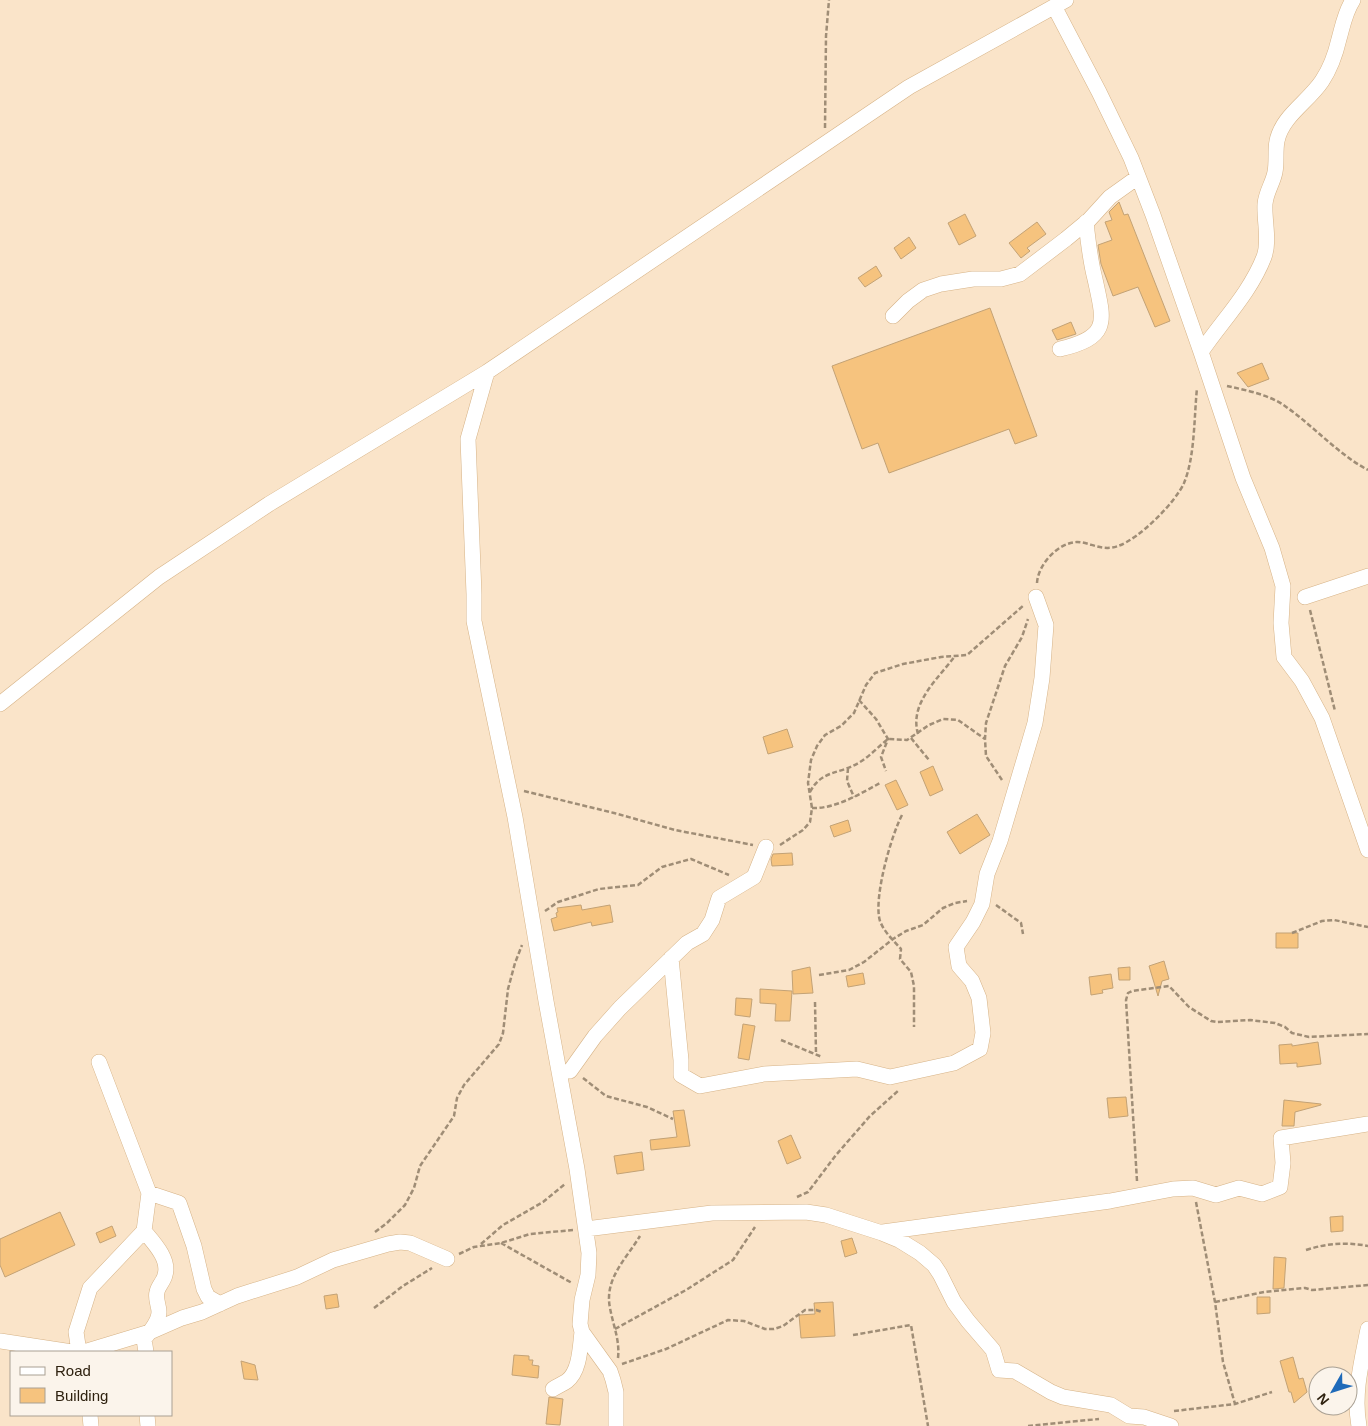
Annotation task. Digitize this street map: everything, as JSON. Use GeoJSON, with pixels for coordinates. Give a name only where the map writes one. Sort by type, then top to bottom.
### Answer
{"type":"FeatureCollection","features":[{"type":"Feature","properties":{"kind":"street"},"geometry":{"type":"LineString","coordinates":[[1201,352],[1232,313],[1264,257],[1266,244],[1265,204],[1275,172],[1281,128],[1322,81],[1339,41],[1346,12],[1353,0]]}},
{"type":"Feature","properties":{"kind":"street"},"geometry":{"type":"LineString","coordinates":[[0,704],[159,577],[269,504],[486,372],[909,87],[1060,4],[1138,177],[1201,352],[1204,385],[1272,548],[1283,586],[1281,623],[1284,657],[1302,681],[1322,718],[1368,850]]}},
{"type":"Feature","properties":{"kind":"street"},"geometry":{"type":"LineString","coordinates":[[893,316],[908,301],[923,290],[941,284],[973,279],[1001,279],[1020,274],[1086,222],[1110,197],[1138,177]]}},
{"type":"Feature","properties":{"kind":"street"},"geometry":{"type":"LineString","coordinates":[[1060,349],[1078,345],[1087,340],[1095,333],[1102,322],[1101,303],[1088,248],[1086,222]]}},
{"type":"Feature","properties":{"kind":"street"},"geometry":{"type":"LineString","coordinates":[[486,372],[468,439],[474,622],[515,817],[573,1141],[589,1253],[588,1275],[580,1312],[582,1332],[579,1355],[572,1375],[566,1382],[553,1389]]}},
{"type":"Feature","properties":{"kind":"street"},"geometry":{"type":"LineString","coordinates":[[1305,596],[1368,576]]}},
{"type":"Feature","properties":{"kind":"street"},"geometry":{"type":"LineString","coordinates":[[671,958],[681,1075],[700,1086],[764,1074],[857,1069],[890,1077],[954,1063],[980,1049],[983,1034],[979,998],[972,981],[959,966],[956,947],[973,922],[982,904],[987,874],[1000,841],[1035,723],[1042,678],[1046,625],[1036,596]]}},
{"type":"Feature","properties":{"kind":"street"},"geometry":{"type":"LineString","coordinates":[[570,1072],[595,1036],[620,1008],[687,943],[703,934],[712,920],[719,898],[754,877],[766,847]]}},
{"type":"Feature","properties":{"kind":"street"},"geometry":{"type":"LineString","coordinates":[[80,1351],[76,1332],[90,1288],[144,1231],[149,1193],[99,1062]]}},
{"type":"Feature","properties":{"kind":"street"},"geometry":{"type":"LineString","coordinates":[[882,1232],[1138,1196],[1173,1189],[1193,1188],[1216,1195],[1239,1188],[1262,1194],[1280,1187],[1283,1163],[1281,1138],[1368,1124]]}},
{"type":"Feature","properties":{"kind":"street"},"geometry":{"type":"LineString","coordinates":[[149,1193],[179,1203],[194,1246],[204,1289],[208,1297],[220,1304]]}},
{"type":"Feature","properties":{"kind":"street"},"geometry":{"type":"LineString","coordinates":[[586,1229],[712,1213],[806,1212],[826,1215],[882,1232],[906,1244],[934,1264],[964,1315],[993,1350],[999,1370],[1015,1370],[1052,1392],[1063,1396],[1111,1404],[1129,1416],[1144,1417],[1171,1426]]}},
{"type":"Feature","properties":{"kind":"street"},"geometry":{"type":"LineString","coordinates":[[144,1231],[157,1246],[166,1264],[165,1277],[157,1290],[156,1298],[159,1313],[150,1332],[144,1339],[146,1351]]}},
{"type":"Feature","properties":{"kind":"street"},"geometry":{"type":"LineString","coordinates":[[87,1351],[150,1332],[248,1292],[297,1277],[333,1260],[388,1244],[410,1243],[447,1259]]}},
{"type":"Feature","properties":{"kind":"street"},"geometry":{"type":"LineString","coordinates":[[1359,1426],[1357,1415],[1360,1367],[1368,1329]]}},
{"type":"Feature","properties":{"kind":"street"},"geometry":{"type":"LineString","coordinates":[[582,1332],[610,1371],[616,1392],[616,1426]]}},
{"type":"Feature","properties":{"kind":"street"},"geometry":{"type":"LineString","coordinates":[[0,1341],[65,1351]]}},
{"type":"Feature","properties":{"kind":"path"},"geometry":{"type":"LineString","coordinates":[[824,144],[826,36],[829,0]]}},
{"type":"Feature","properties":{"kind":"path"},"geometry":{"type":"LineString","coordinates":[[1013,796],[986,756],[984,739],[986,723],[1005,666],[1022,636],[1036,596],[1037,576],[1042,564],[1060,548],[1076,542],[1098,548],[1118,546],[1155,520],[1170,505],[1184,483],[1204,385],[1260,395],[1281,404],[1324,439],[1368,470]]}},
{"type":"Feature","properties":{"kind":"path"},"geometry":{"type":"LineString","coordinates":[[509,787],[614,812],[675,830],[766,847],[780,845],[803,830],[810,822],[812,808],[808,783],[811,760],[817,746],[825,735],[841,726],[854,713],[866,685],[875,673],[903,664],[967,655],[1036,596]]}},
{"type":"Feature","properties":{"kind":"path"},"geometry":{"type":"LineString","coordinates":[[1305,596],[1309,604],[1336,712]]}},
{"type":"Feature","properties":{"kind":"path"},"geometry":{"type":"LineString","coordinates":[[918,734],[916,726],[917,712],[925,693],[956,656]]}},
{"type":"Feature","properties":{"kind":"path"},"geometry":{"type":"LineString","coordinates":[[859,700],[876,719],[888,739]]}},
{"type":"Feature","properties":{"kind":"path"},"geometry":{"type":"LineString","coordinates":[[809,793],[815,782],[823,776],[861,762],[888,739],[907,740],[943,719],[958,720],[984,739]]}},
{"type":"Feature","properties":{"kind":"path"},"geometry":{"type":"LineString","coordinates":[[911,738],[929,760]]}},
{"type":"Feature","properties":{"kind":"path"},"geometry":{"type":"LineString","coordinates":[[886,771],[881,757],[888,739]]}},
{"type":"Feature","properties":{"kind":"path"},"geometry":{"type":"LineString","coordinates":[[848,768],[847,781],[854,797]]}},
{"type":"Feature","properties":{"kind":"path"},"geometry":{"type":"LineString","coordinates":[[812,808],[830,806],[854,797],[880,783]]}},
{"type":"Feature","properties":{"kind":"path"},"geometry":{"type":"LineString","coordinates":[[902,815],[884,870],[879,901],[880,921],[887,933],[901,949],[900,959],[911,972],[914,986],[914,1027]]}},
{"type":"Feature","properties":{"kind":"path"},"geometry":{"type":"LineString","coordinates":[[532,920],[558,902],[599,889],[638,885],[662,867],[691,859],[746,882]]}},
{"type":"Feature","properties":{"kind":"path"},"geometry":{"type":"LineString","coordinates":[[819,975],[849,970],[864,962],[906,931],[923,925],[943,908],[967,901],[995,904],[1021,923],[1023,934]]}},
{"type":"Feature","properties":{"kind":"path"},"geometry":{"type":"LineString","coordinates":[[1292,933],[1322,921],[1334,920],[1368,927]]}},
{"type":"Feature","properties":{"kind":"path"},"geometry":{"type":"LineString","coordinates":[[374,1232],[387,1223],[405,1205],[414,1188],[420,1166],[454,1116],[457,1098],[464,1085],[499,1044],[503,1033],[508,989],[514,963],[522,944]]}},
{"type":"Feature","properties":{"kind":"path"},"geometry":{"type":"LineString","coordinates":[[1138,1196],[1126,1000],[1130,992],[1169,986],[1189,1007],[1210,1021],[1250,1020],[1275,1023],[1285,1027],[1292,1033],[1309,1037],[1368,1034]]}},
{"type":"Feature","properties":{"kind":"path"},"geometry":{"type":"LineString","coordinates":[[815,1002],[816,1053]]}},
{"type":"Feature","properties":{"kind":"path"},"geometry":{"type":"LineString","coordinates":[[781,1040],[823,1057]]}},
{"type":"Feature","properties":{"kind":"path"},"geometry":{"type":"LineString","coordinates":[[570,1072],[582,1078],[606,1096],[647,1107],[674,1119]]}},
{"type":"Feature","properties":{"kind":"path"},"geometry":{"type":"LineString","coordinates":[[481,1244],[503,1225],[543,1202],[568,1182]]}},
{"type":"Feature","properties":{"kind":"path"},"geometry":{"type":"LineString","coordinates":[[1193,1188],[1215,1302],[1224,1362],[1235,1404]]}},
{"type":"Feature","properties":{"kind":"path"},"geometry":{"type":"LineString","coordinates":[[648,1221],[609,1287],[610,1307],[619,1351],[616,1366],[666,1348],[728,1320],[744,1322],[765,1329],[783,1326],[805,1310],[822,1312]]}},
{"type":"Feature","properties":{"kind":"path"},"geometry":{"type":"LineString","coordinates":[[374,1308],[403,1286],[447,1259],[474,1248],[530,1234],[586,1229]]}},
{"type":"Feature","properties":{"kind":"path"},"geometry":{"type":"LineString","coordinates":[[501,1242],[584,1290]]}},
{"type":"Feature","properties":{"kind":"path"},"geometry":{"type":"LineString","coordinates":[[1306,1250],[1339,1242],[1368,1246]]}},
{"type":"Feature","properties":{"kind":"path"},"geometry":{"type":"LineString","coordinates":[[1215,1302],[1264,1292],[1368,1285]]}},
{"type":"Feature","properties":{"kind":"path"},"geometry":{"type":"LineString","coordinates":[[853,1335],[911,1325],[928,1426]]}},
{"type":"Feature","properties":{"kind":"building"},"geometry":{"type":"Polygon","coordinates":[[[1119,202],[1124,215],[1128,214],[1170,321],[1155,327],[1138,287],[1113,296],[1101,264],[1098,245],[1112,240],[1105,222],[1112,220],[1109,212],[1119,202]]]}},
{"type":"Feature","properties":{"kind":"building"},"geometry":{"type":"Polygon","coordinates":[[[965,214],[976,236],[959,245],[948,223],[965,214]]]}},
{"type":"Feature","properties":{"kind":"building"},"geometry":{"type":"Polygon","coordinates":[[[1037,222],[1046,234],[1027,248],[1030,251],[1021,258],[1009,243],[1037,222]]]}},
{"type":"Feature","properties":{"kind":"building"},"geometry":{"type":"Polygon","coordinates":[[[909,237],[916,248],[901,259],[894,248],[909,237]]]}},
{"type":"Feature","properties":{"kind":"building"},"geometry":{"type":"Polygon","coordinates":[[[876,266],[882,276],[865,287],[858,278],[876,266]]]}},
{"type":"Feature","properties":{"kind":"building"},"geometry":{"type":"Polygon","coordinates":[[[990,308],[1037,436],[1015,444],[1009,429],[889,473],[878,443],[862,449],[832,366],[990,308]]]}},
{"type":"Feature","properties":{"kind":"building"},"geometry":{"type":"Polygon","coordinates":[[[1071,322],[1076,334],[1057,340],[1052,330],[1071,322]]]}},
{"type":"Feature","properties":{"kind":"building"},"geometry":{"type":"Polygon","coordinates":[[[1262,363],[1269,379],[1248,387],[1237,373],[1262,363]]]}},
{"type":"Feature","properties":{"kind":"building"},"geometry":{"type":"Polygon","coordinates":[[[787,729],[793,747],[768,754],[763,737],[787,729]]]}},
{"type":"Feature","properties":{"kind":"building"},"geometry":{"type":"Polygon","coordinates":[[[933,766],[943,790],[930,796],[920,772],[933,766]]]}},
{"type":"Feature","properties":{"kind":"building"},"geometry":{"type":"Polygon","coordinates":[[[896,780],[908,805],[897,810],[885,785],[896,780]]]}},
{"type":"Feature","properties":{"kind":"building"},"geometry":{"type":"Polygon","coordinates":[[[977,814],[990,835],[960,854],[947,832],[977,814]]]}},
{"type":"Feature","properties":{"kind":"building"},"geometry":{"type":"Polygon","coordinates":[[[848,820],[851,831],[834,837],[830,826],[848,820]]]}},
{"type":"Feature","properties":{"kind":"building"},"geometry":{"type":"Polygon","coordinates":[[[792,853],[793,865],[772,866],[771,859],[773,854],[792,853]]]}},
{"type":"Feature","properties":{"kind":"building"},"geometry":{"type":"Polygon","coordinates":[[[581,905],[582,910],[610,905],[613,922],[592,926],[591,922],[554,931],[551,919],[557,917],[557,908],[581,905]]]}},
{"type":"Feature","properties":{"kind":"building"},"geometry":{"type":"Polygon","coordinates":[[[1276,933],[1298,933],[1298,948],[1276,948],[1276,933]]]}},
{"type":"Feature","properties":{"kind":"building"},"geometry":{"type":"Polygon","coordinates":[[[1164,961],[1169,979],[1162,981],[1158,996],[1149,966],[1164,961]]]}},
{"type":"Feature","properties":{"kind":"building"},"geometry":{"type":"Polygon","coordinates":[[[810,967],[813,993],[793,994],[792,971],[810,967]]]}},
{"type":"Feature","properties":{"kind":"building"},"geometry":{"type":"Polygon","coordinates":[[[1130,967],[1130,980],[1119,980],[1118,968],[1130,967]]]}},
{"type":"Feature","properties":{"kind":"building"},"geometry":{"type":"Polygon","coordinates":[[[863,973],[865,984],[848,987],[846,976],[863,973]]]}},
{"type":"Feature","properties":{"kind":"building"},"geometry":{"type":"Polygon","coordinates":[[[1111,974],[1113,988],[1102,990],[1103,993],[1091,995],[1089,977],[1111,974]]]}},
{"type":"Feature","properties":{"kind":"building"},"geometry":{"type":"Polygon","coordinates":[[[760,989],[792,991],[790,1021],[775,1021],[776,1004],[760,1003],[760,989]]]}},
{"type":"Feature","properties":{"kind":"building"},"geometry":{"type":"Polygon","coordinates":[[[736,998],[752,999],[750,1017],[735,1015],[736,998]]]}},
{"type":"Feature","properties":{"kind":"building"},"geometry":{"type":"Polygon","coordinates":[[[743,1024],[755,1026],[749,1060],[738,1058],[743,1024]]]}},
{"type":"Feature","properties":{"kind":"building"},"geometry":{"type":"Polygon","coordinates":[[[1318,1042],[1321,1064],[1297,1067],[1297,1063],[1280,1064],[1279,1045],[1292,1044],[1292,1046],[1318,1042]]]}},
{"type":"Feature","properties":{"kind":"building"},"geometry":{"type":"Polygon","coordinates":[[[1126,1097],[1128,1116],[1109,1118],[1107,1098],[1126,1097]]]}},
{"type":"Feature","properties":{"kind":"building"},"geometry":{"type":"Polygon","coordinates":[[[1284,1100],[1321,1105],[1295,1112],[1294,1126],[1282,1126],[1284,1100]]]}},
{"type":"Feature","properties":{"kind":"building"},"geometry":{"type":"Polygon","coordinates":[[[684,1110],[690,1146],[651,1150],[650,1140],[677,1137],[673,1111],[684,1110]]]}},
{"type":"Feature","properties":{"kind":"building"},"geometry":{"type":"Polygon","coordinates":[[[791,1135],[801,1158],[787,1164],[778,1141],[791,1135]]]}},
{"type":"Feature","properties":{"kind":"building"},"geometry":{"type":"Polygon","coordinates":[[[642,1152],[644,1170],[617,1174],[614,1156],[642,1152]]]}},
{"type":"Feature","properties":{"kind":"building"},"geometry":{"type":"Polygon","coordinates":[[[60,1212],[75,1245],[5,1277],[0,1265],[0,1239],[60,1212]]]}},
{"type":"Feature","properties":{"kind":"building"},"geometry":{"type":"Polygon","coordinates":[[[1343,1216],[1343,1231],[1331,1232],[1330,1217],[1343,1216]]]}},
{"type":"Feature","properties":{"kind":"building"},"geometry":{"type":"Polygon","coordinates":[[[112,1226],[116,1236],[100,1243],[96,1233],[112,1226]]]}},
{"type":"Feature","properties":{"kind":"building"},"geometry":{"type":"Polygon","coordinates":[[[852,1238],[857,1253],[845,1257],[841,1241],[852,1238]]]}},
{"type":"Feature","properties":{"kind":"building"},"geometry":{"type":"Polygon","coordinates":[[[1274,1257],[1286,1258],[1284,1288],[1273,1289],[1274,1257]]]}},
{"type":"Feature","properties":{"kind":"building"},"geometry":{"type":"Polygon","coordinates":[[[337,1294],[339,1307],[326,1309],[324,1296],[337,1294]]]}},
{"type":"Feature","properties":{"kind":"building"},"geometry":{"type":"Polygon","coordinates":[[[1257,1297],[1270,1297],[1270,1313],[1257,1314],[1257,1297]]]}},
{"type":"Feature","properties":{"kind":"building"},"geometry":{"type":"Polygon","coordinates":[[[833,1302],[835,1336],[801,1338],[799,1315],[815,1314],[814,1303],[833,1302]]]}},
{"type":"Feature","properties":{"kind":"building"},"geometry":{"type":"Polygon","coordinates":[[[514,1355],[529,1356],[529,1360],[533,1360],[532,1365],[539,1366],[538,1378],[512,1375],[514,1355]]]}},
{"type":"Feature","properties":{"kind":"building"},"geometry":{"type":"Polygon","coordinates":[[[1293,1357],[1299,1379],[1303,1378],[1307,1392],[1294,1403],[1280,1361],[1293,1357]]]}},
{"type":"Feature","properties":{"kind":"building"},"geometry":{"type":"Polygon","coordinates":[[[241,1361],[255,1365],[258,1380],[244,1379],[241,1361]]]}},
{"type":"Feature","properties":{"kind":"building"},"geometry":{"type":"Polygon","coordinates":[[[549,1397],[563,1399],[560,1425],[546,1424],[549,1397]]]}}]}
